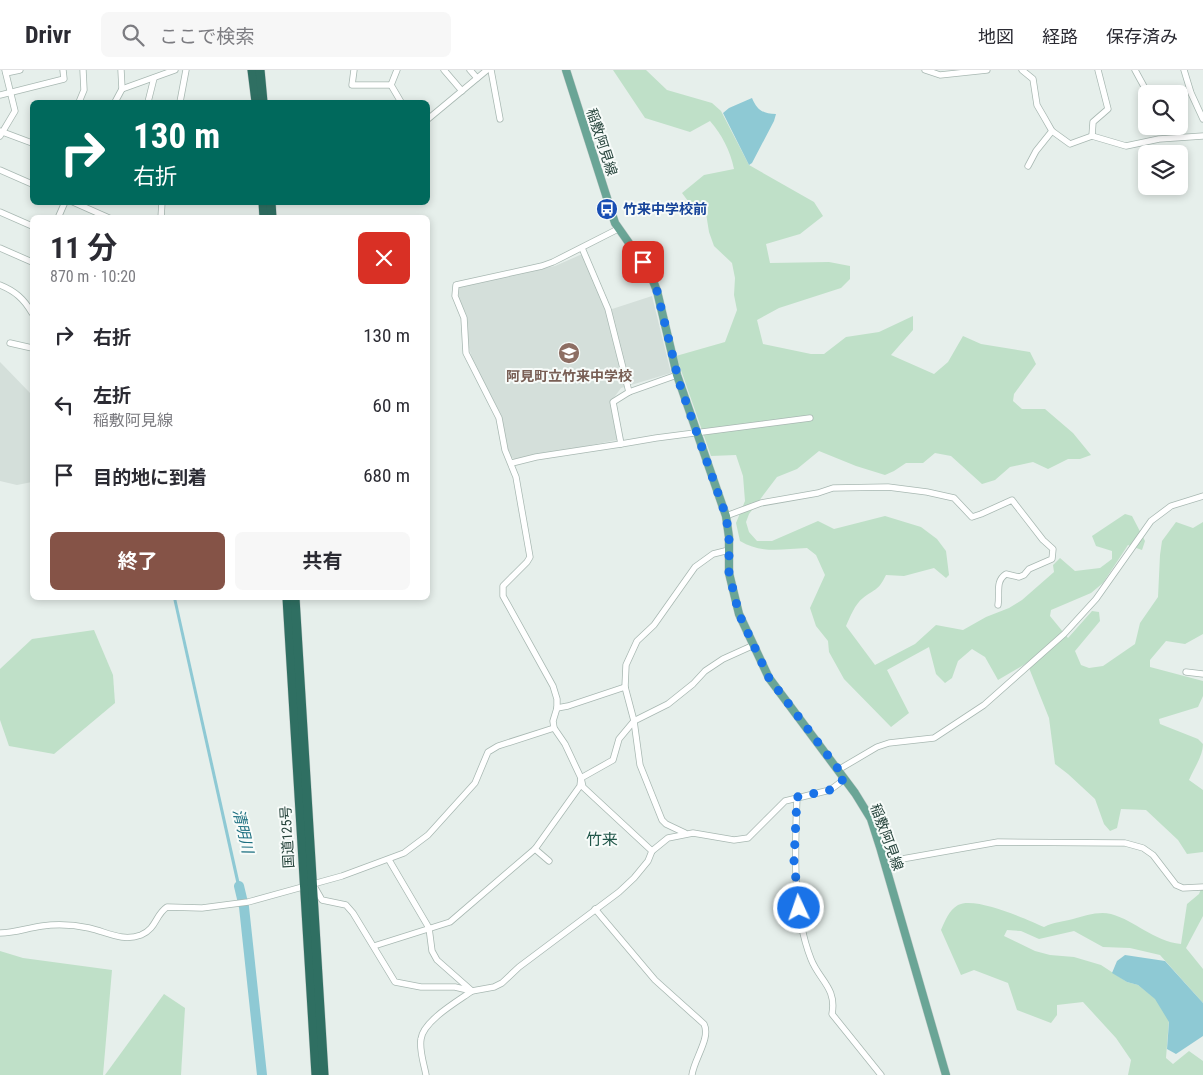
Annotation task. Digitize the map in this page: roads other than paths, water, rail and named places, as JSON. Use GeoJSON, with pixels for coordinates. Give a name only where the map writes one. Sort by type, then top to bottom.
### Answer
{"type":"FeatureCollection","features":[{"type":"Feature","properties":{"kind":"highway"},"geometry":{"type":"LineString","coordinates":[[252,70],[256,100]]}},
{"type":"Feature","properties":{"kind":"highway"},"geometry":{"type":"LineString","coordinates":[[260,70],[263,100]]}},
{"type":"Feature","properties":{"kind":"highway","name":"国道125号"},"geometry":{"type":"LineString","coordinates":[[287,600],[324,1075]]}},
{"type":"Feature","properties":{"kind":"highway","name":"国道125号"},"geometry":{"type":"LineString","coordinates":[[295,600],[316,1075]]}},
{"type":"Feature","properties":{"kind":"main road","name":"稲敷阿見線"},"geometry":{"type":"LineString","coordinates":[[566,70],[618,229],[643,262],[654,282],[677,375],[726,516],[729,573],[734,601],[769,678],[845,778],[870,819],[885,862],[946,1075]]}},
{"type":"Feature","properties":{"kind":"street"},"geometry":{"type":"LineString","coordinates":[[20,70],[6,72],[15,111],[1,133],[30,142]]}},
{"type":"Feature","properties":{"kind":"street"},"geometry":{"type":"LineString","coordinates":[[0,95],[64,79],[63,70]]}},
{"type":"Feature","properties":{"kind":"street"},"geometry":{"type":"LineString","coordinates":[[80,100],[84,90],[83,70]]}},
{"type":"Feature","properties":{"kind":"street"},"geometry":{"type":"LineString","coordinates":[[116,100],[122,89],[121,70]]}},
{"type":"Feature","properties":{"kind":"street"},"geometry":{"type":"LineString","coordinates":[[122,89],[175,70]]}},
{"type":"Feature","properties":{"kind":"street"},"geometry":{"type":"LineString","coordinates":[[180,100],[186,70]]}},
{"type":"Feature","properties":{"kind":"street"},"geometry":{"type":"LineString","coordinates":[[354,70],[352,85],[390,85]]}},
{"type":"Feature","properties":{"kind":"street"},"geometry":{"type":"LineString","coordinates":[[390,85],[397,70]]}},
{"type":"Feature","properties":{"kind":"street"},"geometry":{"type":"LineString","coordinates":[[444,70],[462,91]]}},
{"type":"Feature","properties":{"kind":"street"},"geometry":{"type":"LineString","coordinates":[[470,70],[477,78]]}},
{"type":"Feature","properties":{"kind":"street"},"geometry":{"type":"LineString","coordinates":[[430,117],[487,70]]}},
{"type":"Feature","properties":{"kind":"street"},"geometry":{"type":"LineString","coordinates":[[491,70],[500,119]]}},
{"type":"Feature","properties":{"kind":"street"},"geometry":{"type":"LineString","coordinates":[[924,70],[940,72],[987,70]]}},
{"type":"Feature","properties":{"kind":"street"},"geometry":{"type":"LineString","coordinates":[[1022,70],[1034,79],[1039,109],[1052,130],[1070,144],[1092,136],[1126,146],[1159,138],[1203,136]]}},
{"type":"Feature","properties":{"kind":"street"},"geometry":{"type":"LineString","coordinates":[[1092,136],[1093,122],[1108,109],[1098,70]]}},
{"type":"Feature","properties":{"kind":"street"},"geometry":{"type":"LineString","coordinates":[[1135,70],[1143,85]]}},
{"type":"Feature","properties":{"kind":"street"},"geometry":{"type":"LineString","coordinates":[[1184,70],[1191,93],[1203,119]]}},
{"type":"Feature","properties":{"kind":"street"},"geometry":{"type":"LineString","coordinates":[[148,100],[154,78]]}},
{"type":"Feature","properties":{"kind":"street"},"geometry":{"type":"LineString","coordinates":[[390,85],[400,100]]}},
{"type":"Feature","properties":{"kind":"street"},"geometry":{"type":"LineString","coordinates":[[1028,166],[1036,151],[1052,130]]}},
{"type":"Feature","properties":{"kind":"street"},"geometry":{"type":"LineString","coordinates":[[0,170],[30,183]]}},
{"type":"Feature","properties":{"kind":"street"},"geometry":{"type":"LineString","coordinates":[[80,205],[102,215]]}},
{"type":"Feature","properties":{"kind":"street"},"geometry":{"type":"LineString","coordinates":[[0,212],[30,225]]}},
{"type":"Feature","properties":{"kind":"street"},"geometry":{"type":"LineString","coordinates":[[618,229],[542,266],[461,284],[455,287],[455,296],[464,318],[466,353],[496,410],[505,450],[512,463],[530,557],[528,562],[503,586],[503,596],[553,686],[557,699],[557,708],[553,722],[554,728],[565,744],[581,778],[583,787],[652,851]]}},
{"type":"Feature","properties":{"kind":"street"},"geometry":{"type":"LineString","coordinates":[[0,248],[30,261]]}},
{"type":"Feature","properties":{"kind":"street"},"geometry":{"type":"LineString","coordinates":[[582,248],[608,309],[629,392]]}},
{"type":"Feature","properties":{"kind":"street"},"geometry":{"type":"LineString","coordinates":[[0,285],[14,291],[26,302],[30,310]]}},
{"type":"Feature","properties":{"kind":"street"},"geometry":{"type":"LineString","coordinates":[[10,343],[30,348]]}},
{"type":"Feature","properties":{"kind":"street"},"geometry":{"type":"LineString","coordinates":[[621,444],[613,402],[629,392],[677,375]]}},
{"type":"Feature","properties":{"kind":"street"},"geometry":{"type":"LineString","coordinates":[[512,463],[536,457],[656,438],[810,418]]}},
{"type":"Feature","properties":{"kind":"street"},"geometry":{"type":"LineString","coordinates":[[726,516],[761,503],[818,493],[833,488],[888,488],[927,492],[954,498],[972,517],[1012,500],[1043,540],[1053,549],[1052,559],[1029,569],[1024,575],[1018,577],[1006,574],[1001,577],[998,580],[998,605]]}},
{"type":"Feature","properties":{"kind":"street"},"geometry":{"type":"LineString","coordinates":[[838,770],[889,743],[934,738],[984,705],[1064,634],[1096,598],[1151,521],[1171,506],[1203,496]]}},
{"type":"Feature","properties":{"kind":"street"},"geometry":{"type":"LineString","coordinates":[[729,550],[713,554],[695,568],[654,625],[637,641],[626,665],[625,687],[634,721],[640,765],[657,812],[666,824],[686,834],[734,840],[748,838],[780,804],[797,797],[830,790],[845,778]]}},
{"type":"Feature","properties":{"kind":"street"},"geometry":{"type":"LineString","coordinates":[[581,778],[613,760],[619,739],[634,721],[668,704],[706,671],[723,660],[754,645]]}},
{"type":"Feature","properties":{"kind":"street"},"geometry":{"type":"LineString","coordinates":[[1186,672],[1203,674]]}},
{"type":"Feature","properties":{"kind":"street"},"geometry":{"type":"LineString","coordinates":[[557,708],[625,687]]}},
{"type":"Feature","properties":{"kind":"street"},"geometry":{"type":"LineString","coordinates":[[0,933],[52,926],[88,928],[121,938],[139,936],[150,931],[167,907],[202,908],[245,902],[308,886],[389,860],[415,846],[475,783],[488,752],[498,746],[554,728]]}},
{"type":"Feature","properties":{"kind":"street"},"geometry":{"type":"LineString","coordinates":[[374,946],[450,922],[536,849],[580,786],[581,778]]}},
{"type":"Feature","properties":{"kind":"street"},"geometry":{"type":"LineString","coordinates":[[797,797],[794,861],[798,878],[796,895],[811,960],[831,992],[834,1005],[832,1014],[881,1075]]}},
{"type":"Feature","properties":{"kind":"street"},"geometry":{"type":"LineString","coordinates":[[426,1075],[421,1045],[424,1031],[442,1013],[472,991],[502,984],[518,967],[634,878],[648,861],[652,851],[668,838],[686,834]]}},
{"type":"Feature","properties":{"kind":"street"},"geometry":{"type":"LineString","coordinates":[[885,862],[998,842],[1096,844],[1105,841],[1125,843],[1143,848],[1160,862],[1176,884],[1184,888],[1203,887]]}},
{"type":"Feature","properties":{"kind":"street"},"geometry":{"type":"LineString","coordinates":[[536,849],[549,861]]}},
{"type":"Feature","properties":{"kind":"street"},"geometry":{"type":"LineString","coordinates":[[389,860],[430,928],[432,950],[437,960],[472,991]]}},
{"type":"Feature","properties":{"kind":"street"},"geometry":{"type":"LineString","coordinates":[[308,886],[322,900],[346,905],[353,913],[395,982],[421,987],[455,987],[472,991]]}},
{"type":"Feature","properties":{"kind":"street"},"geometry":{"type":"LineString","coordinates":[[595,909],[655,980],[704,1024],[706,1029],[704,1040],[696,1057],[692,1075]]}},
{"type":"Feature","properties":{"kind":"water"},"geometry":{"type":"Polygon","coordinates":[[[752,98],[756,106],[761,110],[776,114],[752,163],[749,165],[723,113],[729,108],[752,98]]]}},
{"type":"Feature","properties":{"kind":"water"},"geometry":{"type":"Polygon","coordinates":[[[173,600],[176,600],[243,898],[240,899],[173,600]]]}},
{"type":"Feature","properties":{"kind":"water"},"geometry":{"type":"Polygon","coordinates":[[[1125,955],[1165,961],[1203,1003],[1203,1036],[1176,1054],[1167,1049],[1169,1022],[1155,999],[1138,985],[1127,982],[1112,973],[1117,961],[1125,955]]]}},
{"type":"Feature","properties":{"kind":"waterway","name":"清明川"},"geometry":{"type":"LineString","coordinates":[[239,886],[244,907],[262,1075]]}},
{"type":"Feature","properties":{"kind":"place","name":"竹来中学校前"},"geometry":{"type":"Point","coordinates":[607,209]}},
{"type":"Feature","properties":{"kind":"place","name":"阿見町立竹来中学校"},"geometry":{"type":"Point","coordinates":[569,353]}},
{"type":"Feature","properties":{"kind":"district","name":"竹来"},"geometry":{"type":"Point","coordinates":[602,839]}}]}
